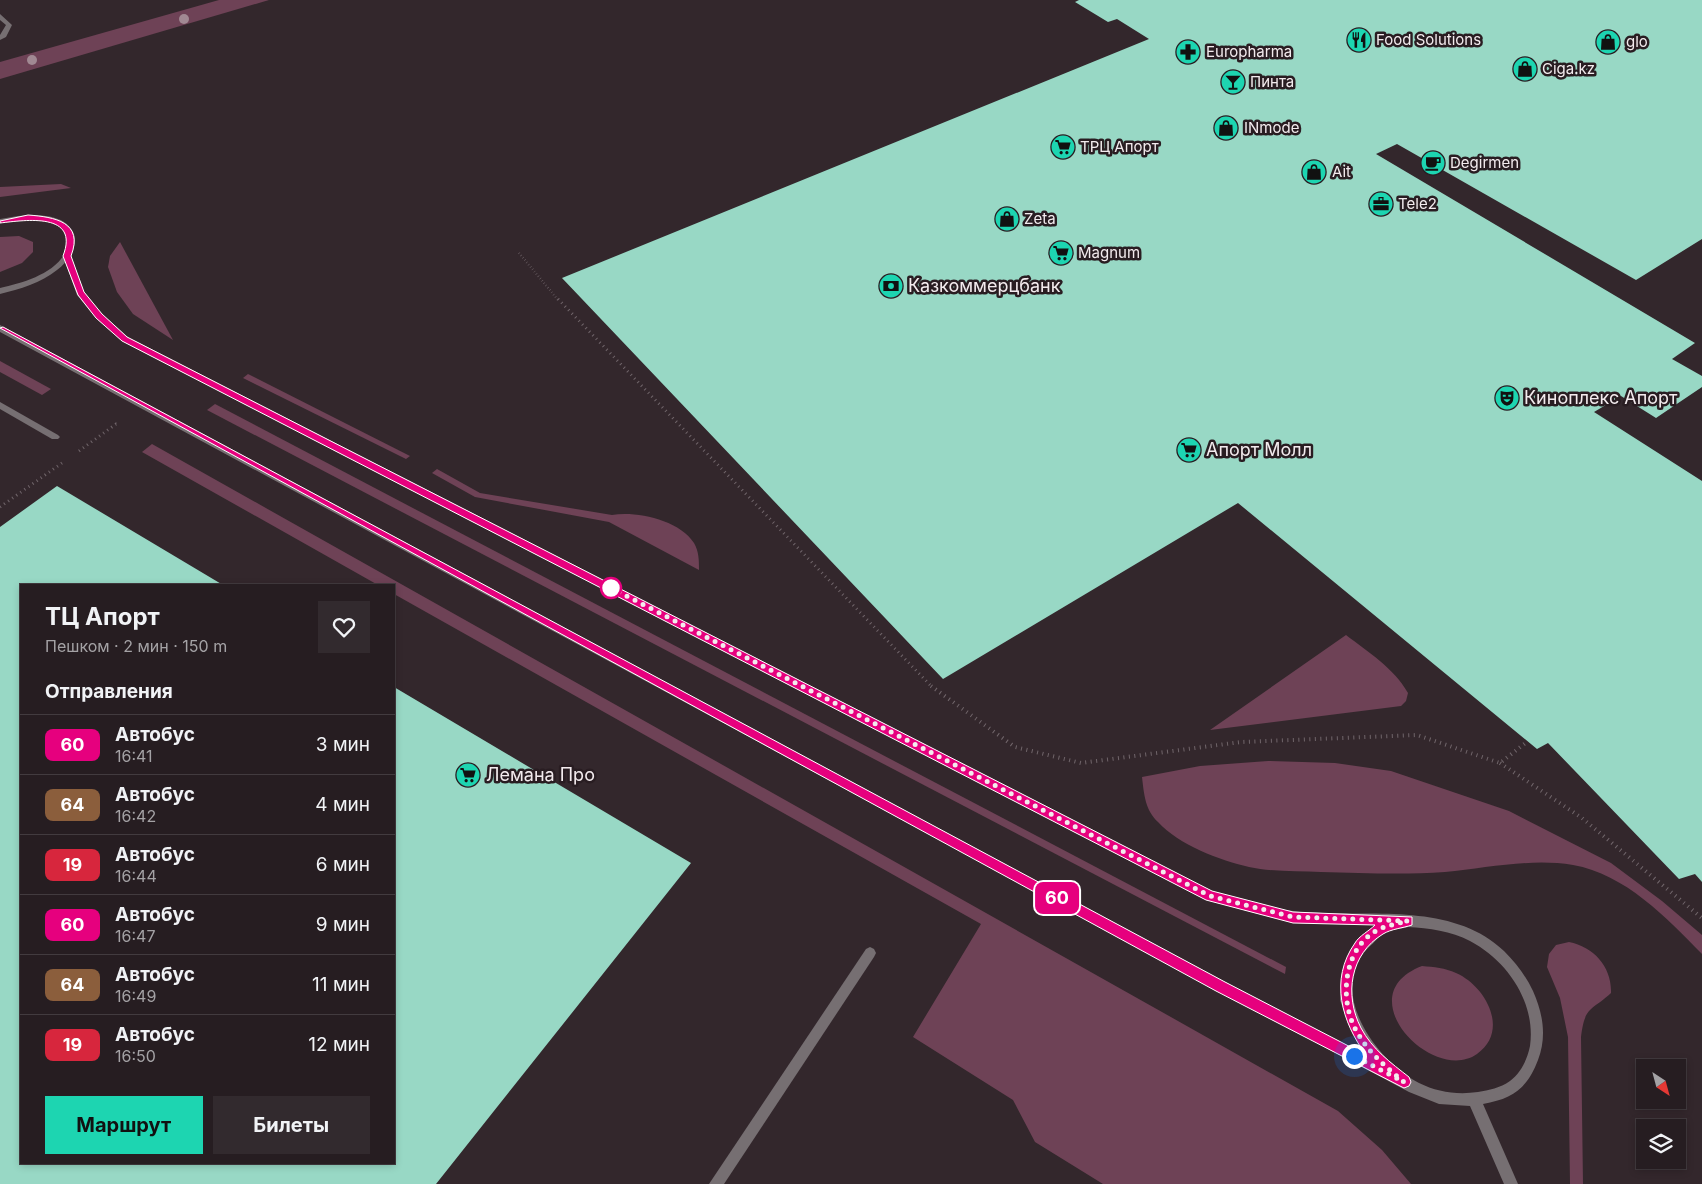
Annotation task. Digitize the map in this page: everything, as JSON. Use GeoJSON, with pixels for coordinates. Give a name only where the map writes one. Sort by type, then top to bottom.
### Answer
{"type":"FeatureCollection","features":[{"type":"Feature","properties":{"kind":"street"},"geometry":{"type":"LineString","coordinates":[[0,16],[9,24],[4,36],[0,38]]}},
{"type":"Feature","properties":{"kind":"street"},"geometry":{"type":"LineString","coordinates":[[0,291],[38,279],[55,268],[67,256],[72,243],[70,233],[61,224],[37,218],[2,220]]}},
{"type":"Feature","properties":{"kind":"street"},"geometry":{"type":"LineString","coordinates":[[0,328],[1221,986],[1404,1082],[1439,1097],[1474,1100],[1503,1094],[1524,1078],[1536,1055],[1539,1028],[1532,1000],[1516,973],[1495,950],[1468,933],[1439,923],[1293,917],[1210,896],[124,339],[99,316],[80,293],[67,256]]}},
{"type":"Feature","properties":{"kind":"street"},"geometry":{"type":"LineString","coordinates":[[0,405],[55,437]]}},
{"type":"Feature","properties":{"kind":"street"},"geometry":{"type":"LineString","coordinates":[[1404,1082],[1376,1058],[1356,1031],[1346,998],[1348,969],[1359,946],[1380,929],[1408,921]]}},
{"type":"Feature","properties":{"kind":"street"},"geometry":{"type":"LineString","coordinates":[[716,1184],[870,953]]}},
{"type":"Feature","properties":{"kind":"street"},"geometry":{"type":"LineString","coordinates":[[1474,1100],[1511,1184]]}},
{"type":"Feature","properties":{"kind":"path"},"geometry":{"type":"LineString","coordinates":[[519,253],[575,319],[937,692],[1015,747],[1081,763],[1132,758],[1241,742],[1417,735],[1500,763],[1582,818],[1702,918]]}},
{"type":"Feature","properties":{"kind":"path"},"geometry":{"type":"LineString","coordinates":[[71,457],[116,424],[124,428]]}},
{"type":"Feature","properties":{"kind":"path"},"geometry":{"type":"LineString","coordinates":[[0,507],[63,462]]}},
{"type":"Feature","properties":{"kind":"path"},"geometry":{"type":"LineString","coordinates":[[1500,763],[1528,742]]}},
{"type":"Feature","properties":{"kind":"shaded area"},"geometry":{"type":"Polygon","coordinates":[[[219,0],[269,0],[0,79],[0,62],[219,0]]]}},
{"type":"Feature","properties":{"kind":"shaded area"},"geometry":{"type":"Polygon","coordinates":[[[61,184],[71,188],[0,197],[0,187],[61,184]]]}},
{"type":"Feature","properties":{"kind":"shaded area"},"geometry":{"type":"Polygon","coordinates":[[[19,236],[33,242],[33,252],[22,263],[0,272],[0,237],[19,236]]]}},
{"type":"Feature","properties":{"kind":"shaded area"},"geometry":{"type":"Polygon","coordinates":[[[120,242],[173,340],[133,314],[117,292],[108,267],[110,256],[120,242]]]}},
{"type":"Feature","properties":{"kind":"shaded area"},"geometry":{"type":"Polygon","coordinates":[[[0,361],[51,389],[42,395],[0,372],[0,361]]]}},
{"type":"Feature","properties":{"kind":"shaded area"},"geometry":{"type":"Polygon","coordinates":[[[248,374],[410,456],[406,459],[243,378],[248,374]]]}},
{"type":"Feature","properties":{"kind":"shaded area"},"geometry":{"type":"Polygon","coordinates":[[[215,404],[1286,967],[1285,974],[207,410],[215,404]]]}},
{"type":"Feature","properties":{"kind":"shaded area"},"geometry":{"type":"Polygon","coordinates":[[[152,444],[1338,1111],[1382,1150],[1411,1184],[1103,1184],[1035,1142],[1013,1100],[913,1037],[981,924],[395,595],[395,584],[376,584],[142,452],[152,444]]]}},
{"type":"Feature","properties":{"kind":"shaded area"},"geometry":{"type":"Polygon","coordinates":[[[437,469],[480,493],[612,515],[633,514],[668,523],[678,528],[694,543],[698,553],[699,570],[609,522],[475,497],[432,473],[437,469]]]}},
{"type":"Feature","properties":{"kind":"shaded area"},"geometry":{"type":"Polygon","coordinates":[[[1346,635],[1396,676],[1408,693],[1406,701],[1401,706],[1210,730],[1346,635]]]}},
{"type":"Feature","properties":{"kind":"shaded area"},"geometry":{"type":"Polygon","coordinates":[[[1268,761],[1335,763],[1391,771],[1509,811],[1611,863],[1662,901],[1702,935],[1702,954],[1660,912],[1644,899],[1610,878],[1592,870],[1573,865],[1525,863],[1445,872],[1414,873],[1275,871],[1257,869],[1200,851],[1177,838],[1150,812],[1142,777],[1200,766],[1268,761]]]}},
{"type":"Feature","properties":{"kind":"shaded area"},"geometry":{"type":"Polygon","coordinates":[[[1569,942],[1594,953],[1605,967],[1611,984],[1611,993],[1587,1014],[1581,1037],[1583,1184],[1570,1184],[1568,1037],[1560,998],[1547,967],[1549,954],[1556,945],[1569,942]]]}},
{"type":"Feature","properties":{"kind":"shaded area"},"geometry":{"type":"Polygon","coordinates":[[[1422,966],[1435,967],[1456,973],[1467,979],[1485,998],[1493,1022],[1492,1033],[1487,1044],[1477,1054],[1459,1060],[1439,1057],[1420,1047],[1404,1032],[1394,1015],[1392,996],[1401,979],[1422,966]]]}},
{"type":"Feature","properties":{"kind":"building","name":"Апорт Молл"},"geometry":{"type":"Polygon","coordinates":[[[1079,0],[1702,0],[1702,239],[1636,280],[1397,144],[1376,154],[1695,343],[1672,359],[1702,376],[1702,387],[1656,418],[1621,396],[1594,412],[1702,481],[1702,882],[1695,874],[1679,879],[1548,743],[1537,749],[1238,503],[943,679],[562,278],[1149,39],[1117,19],[1108,22],[1075,2],[1079,0]]]}},
{"type":"Feature","properties":{"kind":"building","name":"Лемана Про"},"geometry":{"type":"Polygon","coordinates":[[[57,486],[221,584],[20,584],[20,1164],[395,1164],[395,688],[691,863],[436,1184],[0,1184],[0,527],[57,486]]]}},
{"type":"Feature","properties":{"kind":"bus line","name":"60"},"geometry":{"type":"LineString","coordinates":[[0,221],[28,217],[47,219],[61,224],[70,233],[72,243],[67,256],[80,293],[99,316],[124,339],[1210,896],[1293,917],[1408,921],[1380,929],[1359,946],[1348,969],[1346,998],[1356,1031],[1376,1058],[1404,1082],[1221,986],[4,332],[0,328]]}},
{"type":"Feature","properties":{"kind":"place","name":"Food Solutions"},"geometry":{"type":"Point","coordinates":[1359,40]}},
{"type":"Feature","properties":{"kind":"place","name":"glo"},"geometry":{"type":"Point","coordinates":[1608,42]}},
{"type":"Feature","properties":{"kind":"place","name":"Europharma"},"geometry":{"type":"Point","coordinates":[1188,52]}},
{"type":"Feature","properties":{"kind":"place","name":"Ciga.kz"},"geometry":{"type":"Point","coordinates":[1525,69]}},
{"type":"Feature","properties":{"kind":"place","name":"Пинта"},"geometry":{"type":"Point","coordinates":[1233,82]}},
{"type":"Feature","properties":{"kind":"place","name":"INmode"},"geometry":{"type":"Point","coordinates":[1226,128]}},
{"type":"Feature","properties":{"kind":"place","name":"ТРЦ Апорт"},"geometry":{"type":"Point","coordinates":[1063,147]}},
{"type":"Feature","properties":{"kind":"place","name":"Degirmen"},"geometry":{"type":"Point","coordinates":[1433,163]}},
{"type":"Feature","properties":{"kind":"place","name":"Ait"},"geometry":{"type":"Point","coordinates":[1314,172]}},
{"type":"Feature","properties":{"kind":"place","name":"Tele2"},"geometry":{"type":"Point","coordinates":[1381,204]}},
{"type":"Feature","properties":{"kind":"place","name":"Zeta"},"geometry":{"type":"Point","coordinates":[1007,219]}},
{"type":"Feature","properties":{"kind":"place","name":"Magnum"},"geometry":{"type":"Point","coordinates":[1061,253]}},
{"type":"Feature","properties":{"kind":"place","name":"Казкоммерцбанк"},"geometry":{"type":"Point","coordinates":[891,286]}},
{"type":"Feature","properties":{"kind":"place","name":"Киноплекс Апорт"},"geometry":{"type":"Point","coordinates":[1507,398]}},
{"type":"Feature","properties":{"kind":"place","name":"Апорт Молл"},"geometry":{"type":"Point","coordinates":[1189,450]}},
{"type":"Feature","properties":{"kind":"place","name":"Лемана Про"},"geometry":{"type":"Point","coordinates":[468,775]}},
{"type":"Feature","properties":{"kind":"route"},"geometry":{"type":"LineString","coordinates":[[611,588],[1210,896],[1293,917],[1408,921],[1380,929],[1359,946],[1348,969],[1346,998],[1356,1031],[1376,1058],[1404,1082],[1354,1056]]}}]}
